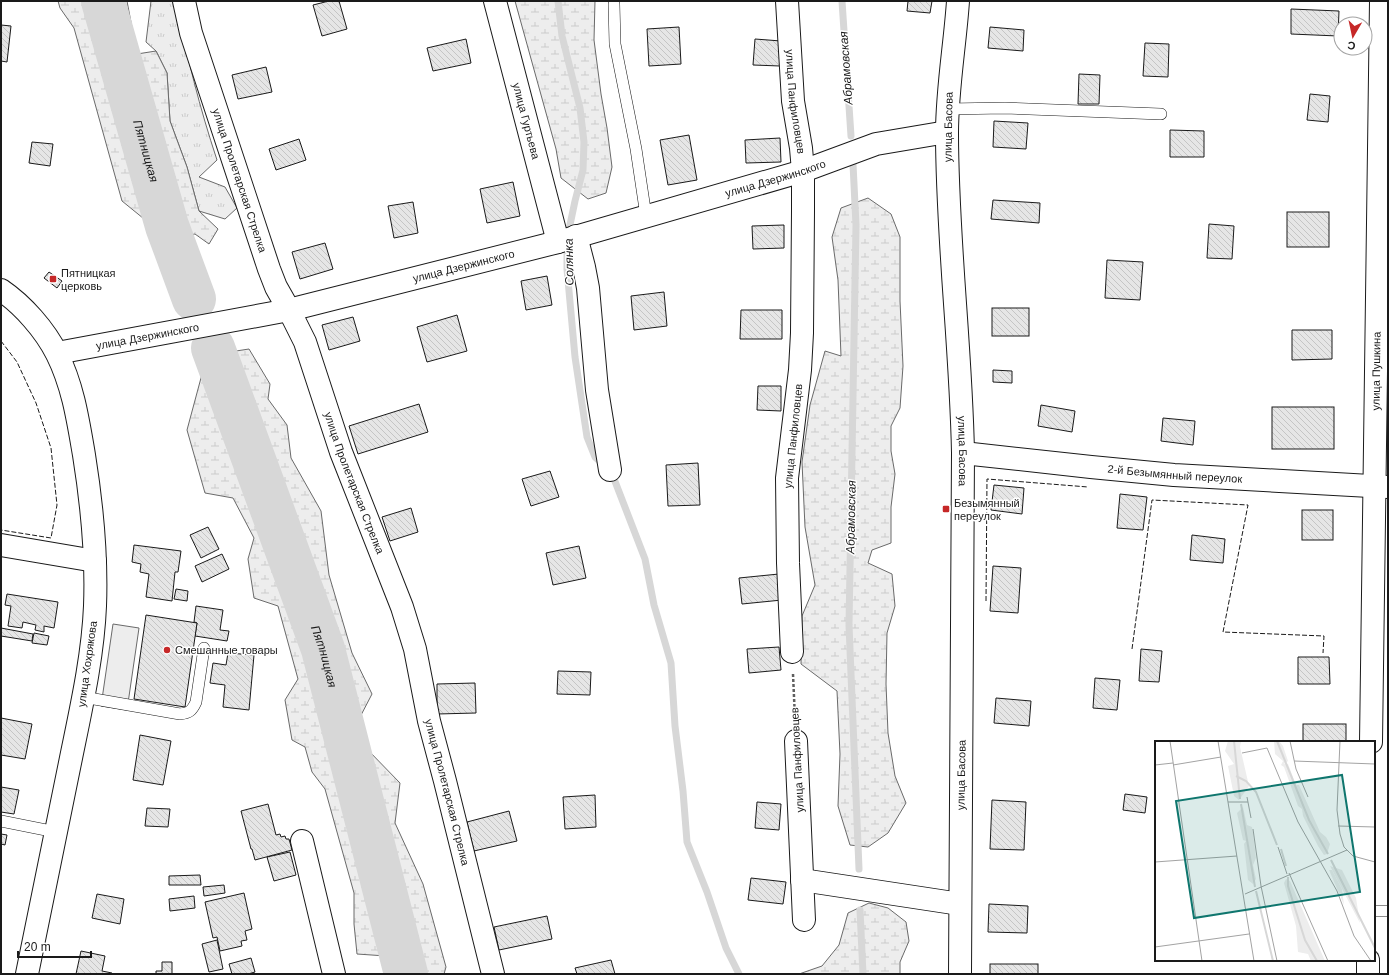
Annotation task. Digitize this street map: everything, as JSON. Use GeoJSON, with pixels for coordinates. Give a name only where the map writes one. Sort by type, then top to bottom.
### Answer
{"type":"FeatureCollection","features":[{"type":"Feature","properties":{"kind":"street","name":"улица Пролетарская Стрелка"},"geometry":{"type":"LineString","coordinates":[[184,1],[191,33],[269,269],[276,287],[305,342],[341,452],[402,607],[415,649],[429,721],[493,974]]}},
{"type":"Feature","properties":{"kind":"street","name":"улица Гуртьева"},"geometry":{"type":"LineString","coordinates":[[495,1],[567,239],[584,267],[588,288],[597,390],[610,470]]}},
{"type":"Feature","properties":{"kind":"street","name":"улица Панфиловцев"},"geometry":{"type":"LineString","coordinates":[[787,1],[793,101],[801,148],[803,171],[802,333],[800,370],[787,478],[788,564],[792,652]]}},
{"type":"Feature","properties":{"kind":"street","name":"улица Басова"},"geometry":{"type":"LineString","coordinates":[[958,1],[956,35],[949,87],[947,132],[948,176],[962,407],[963,453],[960,974]]}},
{"type":"Feature","properties":{"kind":"street","name":"улица Пушкина"},"geometry":{"type":"LineString","coordinates":[[1371,741],[1381,486],[1381,1]]}},
{"type":"Feature","properties":{"kind":"street","name":"улица Дзержинского"},"geometry":{"type":"LineString","coordinates":[[57,353],[289,310],[567,239],[803,171],[876,144],[947,132]]}},
{"type":"Feature","properties":{"kind":"street"},"geometry":{"type":"LineString","coordinates":[[1,290],[15,299],[39,326],[57,353]]}},
{"type":"Feature","properties":{"kind":"street","name":"улица Хохрякова"},"geometry":{"type":"LineString","coordinates":[[28,974],[83,697],[95,607],[95,561],[90,496],[79,425],[71,387],[57,353]]}},
{"type":"Feature","properties":{"kind":"street","name":"2-й Безымянный переулок"},"geometry":{"type":"LineString","coordinates":[[963,453],[1166,474],[1381,486]]}},
{"type":"Feature","properties":{"kind":"street"},"geometry":{"type":"LineString","coordinates":[[1,545],[95,561]]}},
{"type":"Feature","properties":{"kind":"street","name":"улица Панфиловцев"},"geometry":{"type":"LineString","coordinates":[[796,741],[804,920]]}},
{"type":"Feature","properties":{"kind":"street"},"geometry":{"type":"LineString","coordinates":[[302,841],[334,974]]}},
{"type":"Feature","properties":{"kind":"street"},"geometry":{"type":"LineString","coordinates":[[802,880],[960,904]]}},
{"type":"Feature","properties":{"kind":"street"},"geometry":{"type":"LineString","coordinates":[[1368,961],[1368,974]]}},
{"type":"Feature","properties":{"kind":"lane"},"geometry":{"type":"LineString","coordinates":[[614,4],[615,44],[636,149],[646,216]]}},
{"type":"Feature","properties":{"kind":"lane"},"geometry":{"type":"LineString","coordinates":[[948,109],[1006,108],[1161,114]]}},
{"type":"Feature","properties":{"kind":"lane"},"geometry":{"type":"LineString","coordinates":[[83,697],[186,714],[193,710],[196,702],[204,648]]}},
{"type":"Feature","properties":{"kind":"lane"},"geometry":{"type":"LineString","coordinates":[[1,821],[56,832]]}},
{"type":"Feature","properties":{"kind":"lane"},"geometry":{"type":"LineString","coordinates":[[1375,911],[1388,911]]}},
{"type":"Feature","properties":{"kind":"path","name":"улица Панфиловцев"},"geometry":{"type":"LineString","coordinates":[[792,652],[796,741]]}},
{"type":"Feature","properties":{"kind":"green space"},"geometry":{"type":"Polygon","coordinates":[[[58,1],[127,1],[137,54],[156,51],[167,73],[170,121],[187,167],[199,211],[218,229],[209,244],[195,234],[175,238],[165,236],[122,201],[74,28],[60,8],[58,1]]]}},
{"type":"Feature","properties":{"kind":"green space"},"geometry":{"type":"Polygon","coordinates":[[[151,1],[176,1],[194,81],[217,160],[199,177],[225,187],[237,208],[225,219],[199,211],[187,167],[170,121],[167,73],[156,51],[146,42],[151,1]]]}},
{"type":"Feature","properties":{"kind":"green space"},"geometry":{"type":"Polygon","coordinates":[[[515,1],[595,1],[594,40],[612,167],[606,193],[588,199],[561,178],[556,149],[515,1]]]}},
{"type":"Feature","properties":{"kind":"green space"},"geometry":{"type":"Polygon","coordinates":[[[868,198],[891,214],[900,237],[900,301],[903,366],[900,408],[891,426],[891,451],[895,474],[891,507],[891,543],[872,550],[868,563],[892,574],[895,606],[887,633],[886,684],[888,733],[895,776],[906,803],[888,833],[868,847],[850,845],[838,806],[840,754],[837,691],[801,664],[802,616],[815,585],[805,527],[802,462],[810,405],[825,351],[841,356],[838,280],[832,237],[841,208],[868,198]]]}},
{"type":"Feature","properties":{"kind":"green space"},"geometry":{"type":"Polygon","coordinates":[[[249,349],[270,384],[268,399],[287,425],[291,458],[321,511],[329,575],[352,653],[372,694],[359,719],[365,747],[400,783],[395,823],[423,884],[446,967],[444,974],[390,974],[386,956],[357,954],[354,924],[354,893],[325,789],[312,772],[305,747],[292,740],[285,700],[298,679],[278,606],[254,598],[248,559],[254,538],[233,498],[205,493],[187,430],[205,363],[223,353],[249,349]]]}},
{"type":"Feature","properties":{"kind":"green space"},"geometry":{"type":"Polygon","coordinates":[[[869,903],[888,908],[906,922],[909,941],[900,962],[900,974],[799,974],[822,966],[839,945],[848,913],[869,903]]]}},
{"type":"Feature","properties":{"kind":"shaded area"},"geometry":{"type":"Polygon","coordinates":[[[113,624],[139,628],[127,710],[101,706],[113,624]]]}},
{"type":"Feature","properties":{"kind":"building"},"geometry":{"type":"Polygon","coordinates":[[[329,1],[339,1],[347,29],[322,36],[313,5],[329,1]]]}},
{"type":"Feature","properties":{"kind":"building"},"geometry":{"type":"Polygon","coordinates":[[[908,1],[932,1],[930,13],[907,11],[908,1]]]}},
{"type":"Feature","properties":{"kind":"building"},"geometry":{"type":"Polygon","coordinates":[[[1291,9],[1339,11],[1339,16],[1333,16],[1333,36],[1291,34],[1291,9]]]}},
{"type":"Feature","properties":{"kind":"building"},"geometry":{"type":"Polygon","coordinates":[[[1,25],[11,26],[7,62],[1,61],[1,25]]]}},
{"type":"Feature","properties":{"kind":"building"},"geometry":{"type":"Polygon","coordinates":[[[679,27],[681,64],[649,66],[647,29],[679,27]]]}},
{"type":"Feature","properties":{"kind":"building"},"geometry":{"type":"Polygon","coordinates":[[[990,27],[1024,30],[1023,51],[988,48],[990,27]]]}},
{"type":"Feature","properties":{"kind":"building"},"geometry":{"type":"Polygon","coordinates":[[[466,39],[471,63],[433,71],[427,48],[466,39]]]}},
{"type":"Feature","properties":{"kind":"building"},"geometry":{"type":"Polygon","coordinates":[[[755,39],[781,41],[780,66],[753,65],[755,39]]]}},
{"type":"Feature","properties":{"kind":"building"},"geometry":{"type":"Polygon","coordinates":[[[1145,43],[1169,44],[1168,77],[1143,76],[1145,43]]]}},
{"type":"Feature","properties":{"kind":"building"},"geometry":{"type":"Polygon","coordinates":[[[266,67],[272,92],[238,99],[232,75],[266,67]]]}},
{"type":"Feature","properties":{"kind":"building"},"geometry":{"type":"Polygon","coordinates":[[[1079,74],[1100,75],[1099,104],[1078,104],[1079,74]]]}},
{"type":"Feature","properties":{"kind":"building"},"geometry":{"type":"Polygon","coordinates":[[[1310,94],[1330,96],[1328,122],[1307,120],[1310,94]]]}},
{"type":"Feature","properties":{"kind":"building"},"geometry":{"type":"Polygon","coordinates":[[[994,121],[1028,123],[1026,149],[993,147],[994,121]]]}},
{"type":"Feature","properties":{"kind":"building"},"geometry":{"type":"Polygon","coordinates":[[[1170,130],[1204,131],[1204,157],[1170,157],[1170,130]]]}},
{"type":"Feature","properties":{"kind":"building"},"geometry":{"type":"Polygon","coordinates":[[[689,135],[697,180],[668,185],[660,140],[689,135]]]}},
{"type":"Feature","properties":{"kind":"building"},"geometry":{"type":"Polygon","coordinates":[[[780,138],[781,162],[746,163],[745,140],[780,138]]]}},
{"type":"Feature","properties":{"kind":"building"},"geometry":{"type":"Polygon","coordinates":[[[299,139],[306,160],[276,170],[269,149],[299,139]]]}},
{"type":"Feature","properties":{"kind":"building"},"geometry":{"type":"Polygon","coordinates":[[[32,142],[53,144],[50,166],[29,163],[32,142]]]}},
{"type":"Feature","properties":{"kind":"building"},"geometry":{"type":"Polygon","coordinates":[[[513,182],[520,216],[487,223],[480,189],[513,182]]]}},
{"type":"Feature","properties":{"kind":"building"},"geometry":{"type":"Polygon","coordinates":[[[993,200],[1040,203],[1039,223],[991,219],[993,200]]]}},
{"type":"Feature","properties":{"kind":"building"},"geometry":{"type":"Polygon","coordinates":[[[413,202],[418,233],[394,238],[388,206],[413,202]]]}},
{"type":"Feature","properties":{"kind":"building"},"geometry":{"type":"Polygon","coordinates":[[[1287,212],[1329,212],[1329,247],[1287,247],[1287,212]]]}},
{"type":"Feature","properties":{"kind":"building"},"geometry":{"type":"Polygon","coordinates":[[[1209,224],[1234,226],[1232,259],[1207,258],[1209,224]]]}},
{"type":"Feature","properties":{"kind":"building"},"geometry":{"type":"Polygon","coordinates":[[[784,225],[784,248],[753,249],[752,226],[784,225]]]}},
{"type":"Feature","properties":{"kind":"building"},"geometry":{"type":"Polygon","coordinates":[[[325,243],[333,269],[300,279],[292,252],[325,243]]]}},
{"type":"Feature","properties":{"kind":"building"},"geometry":{"type":"Polygon","coordinates":[[[1107,260],[1143,262],[1140,300],[1105,298],[1107,260]]]}},
{"type":"Feature","properties":{"kind":"building"},"geometry":{"type":"Polygon","coordinates":[[[49,272],[62,281],[57,288],[44,278],[49,272]]]}},
{"type":"Feature","properties":{"kind":"building"},"geometry":{"type":"Polygon","coordinates":[[[547,276],[552,305],[526,310],[521,281],[547,276]]]}},
{"type":"Feature","properties":{"kind":"building"},"geometry":{"type":"Polygon","coordinates":[[[664,292],[667,326],[634,330],[631,296],[664,292]]]}},
{"type":"Feature","properties":{"kind":"building"},"geometry":{"type":"Polygon","coordinates":[[[992,308],[1029,308],[1029,336],[992,336],[992,308]]]}},
{"type":"Feature","properties":{"kind":"building"},"geometry":{"type":"Polygon","coordinates":[[[741,310],[782,310],[782,339],[740,339],[741,310]]]}},
{"type":"Feature","properties":{"kind":"building"},"geometry":{"type":"Polygon","coordinates":[[[457,315],[467,351],[427,362],[417,327],[457,315]]]}},
{"type":"Feature","properties":{"kind":"building"},"geometry":{"type":"Polygon","coordinates":[[[353,317],[360,341],[329,350],[322,325],[353,317]]]}},
{"type":"Feature","properties":{"kind":"building"},"geometry":{"type":"Polygon","coordinates":[[[1292,330],[1332,330],[1332,359],[1292,360],[1292,330]]]}},
{"type":"Feature","properties":{"kind":"building"},"geometry":{"type":"Polygon","coordinates":[[[993,370],[1012,371],[1012,383],[993,382],[993,370]]]}},
{"type":"Feature","properties":{"kind":"building"},"geometry":{"type":"Polygon","coordinates":[[[758,386],[781,386],[781,411],[757,410],[758,386]]]}},
{"type":"Feature","properties":{"kind":"building"},"geometry":{"type":"Polygon","coordinates":[[[419,404],[428,432],[358,454],[349,426],[419,404]]]}},
{"type":"Feature","properties":{"kind":"building"},"geometry":{"type":"Polygon","coordinates":[[[1041,405],[1075,411],[1072,432],[1038,426],[1041,405]]]}},
{"type":"Feature","properties":{"kind":"building"},"geometry":{"type":"Polygon","coordinates":[[[1272,407],[1334,407],[1334,449],[1272,449],[1272,407]]]}},
{"type":"Feature","properties":{"kind":"building"},"geometry":{"type":"Polygon","coordinates":[[[1163,418],[1195,421],[1193,445],[1161,441],[1163,418]]]}},
{"type":"Feature","properties":{"kind":"building"},"geometry":{"type":"Polygon","coordinates":[[[698,463],[700,505],[668,506],[666,465],[698,463]]]}},
{"type":"Feature","properties":{"kind":"building"},"geometry":{"type":"Polygon","coordinates":[[[550,471],[559,497],[531,506],[522,479],[550,471]]]}},
{"type":"Feature","properties":{"kind":"building"},"geometry":{"type":"Polygon","coordinates":[[[994,485],[1024,488],[1022,514],[991,510],[994,485]]]}},
{"type":"Feature","properties":{"kind":"building"},"geometry":{"type":"Polygon","coordinates":[[[1120,494],[1147,497],[1143,530],[1117,528],[1120,494]]]}},
{"type":"Feature","properties":{"kind":"building"},"geometry":{"type":"Polygon","coordinates":[[[411,508],[418,532],[390,541],[382,517],[411,508]]]}},
{"type":"Feature","properties":{"kind":"building"},"geometry":{"type":"Polygon","coordinates":[[[1302,510],[1333,510],[1333,540],[1302,540],[1302,510]]]}},
{"type":"Feature","properties":{"kind":"building"},"geometry":{"type":"Polygon","coordinates":[[[208,527],[219,549],[201,558],[190,535],[208,527]]]}},
{"type":"Feature","properties":{"kind":"building"},"geometry":{"type":"Polygon","coordinates":[[[1192,535],[1225,539],[1223,563],[1190,560],[1192,535]]]}},
{"type":"Feature","properties":{"kind":"building"},"geometry":{"type":"Polygon","coordinates":[[[134,545],[181,551],[178,572],[175,572],[172,601],[146,597],[149,574],[140,572],[141,564],[132,562],[134,545]]]}},
{"type":"Feature","properties":{"kind":"building"},"geometry":{"type":"Polygon","coordinates":[[[579,546],[586,578],[553,585],[546,553],[579,546]]]}},
{"type":"Feature","properties":{"kind":"building"},"geometry":{"type":"Polygon","coordinates":[[[222,554],[229,569],[202,582],[195,566],[222,554]]]}},
{"type":"Feature","properties":{"kind":"building"},"geometry":{"type":"Polygon","coordinates":[[[993,566],[1021,568],[1018,613],[990,611],[993,566]]]}},
{"type":"Feature","properties":{"kind":"building"},"geometry":{"type":"Polygon","coordinates":[[[779,574],[782,600],[742,604],[739,578],[779,574]]]}},
{"type":"Feature","properties":{"kind":"building"},"geometry":{"type":"Polygon","coordinates":[[[176,589],[188,591],[187,601],[174,599],[176,589]]]}},
{"type":"Feature","properties":{"kind":"building"},"geometry":{"type":"Polygon","coordinates":[[[7,594],[58,602],[54,628],[44,626],[44,632],[35,630],[36,625],[23,622],[22,628],[8,626],[11,606],[5,605],[7,594]]]}},
{"type":"Feature","properties":{"kind":"building"},"geometry":{"type":"Polygon","coordinates":[[[196,606],[223,610],[220,630],[229,631],[227,641],[195,636],[197,623],[194,622],[196,606]]]}},
{"type":"Feature","properties":{"kind":"building","name":"Смешанные товары"},"geometry":{"type":"Polygon","coordinates":[[[146,615],[197,623],[185,707],[134,699],[146,615]]]}},
{"type":"Feature","properties":{"kind":"building"},"geometry":{"type":"Polygon","coordinates":[[[1,628],[33,634],[32,641],[1,636],[1,628]]]}},
{"type":"Feature","properties":{"kind":"building"},"geometry":{"type":"Polygon","coordinates":[[[34,633],[49,636],[47,645],[32,643],[34,633]]]}},
{"type":"Feature","properties":{"kind":"building"},"geometry":{"type":"Polygon","coordinates":[[[779,647],[781,670],[749,673],[747,649],[779,647]]]}},
{"type":"Feature","properties":{"kind":"building"},"geometry":{"type":"Polygon","coordinates":[[[1141,649],[1162,651],[1159,682],[1139,681],[1141,649]]]}},
{"type":"Feature","properties":{"kind":"building"},"geometry":{"type":"Polygon","coordinates":[[[228,653],[254,655],[249,710],[223,707],[225,685],[210,683],[213,663],[226,665],[228,653]]]}},
{"type":"Feature","properties":{"kind":"building"},"geometry":{"type":"Polygon","coordinates":[[[1298,657],[1329,657],[1330,684],[1298,684],[1298,657]]]}},
{"type":"Feature","properties":{"kind":"building"},"geometry":{"type":"Polygon","coordinates":[[[558,671],[591,672],[590,695],[557,694],[558,671]]]}},
{"type":"Feature","properties":{"kind":"building"},"geometry":{"type":"Polygon","coordinates":[[[1095,678],[1120,680],[1117,710],[1093,708],[1095,678]]]}},
{"type":"Feature","properties":{"kind":"building"},"geometry":{"type":"Polygon","coordinates":[[[475,683],[476,713],[437,714],[437,684],[475,683]]]}},
{"type":"Feature","properties":{"kind":"building"},"geometry":{"type":"Polygon","coordinates":[[[996,698],[1031,701],[1029,726],[994,723],[996,698]]]}},
{"type":"Feature","properties":{"kind":"building"},"geometry":{"type":"Polygon","coordinates":[[[1,718],[32,724],[25,759],[1,755],[1,718]]]}},
{"type":"Feature","properties":{"kind":"building"},"geometry":{"type":"Polygon","coordinates":[[[1303,724],[1346,724],[1346,741],[1303,741],[1303,724]]]}},
{"type":"Feature","properties":{"kind":"building"},"geometry":{"type":"Polygon","coordinates":[[[140,735],[171,741],[163,785],[133,780],[140,735]]]}},
{"type":"Feature","properties":{"kind":"building"},"geometry":{"type":"Polygon","coordinates":[[[1,787],[19,790],[14,814],[1,812],[1,787]]]}},
{"type":"Feature","properties":{"kind":"building"},"geometry":{"type":"Polygon","coordinates":[[[1125,794],[1147,797],[1145,813],[1123,810],[1125,794]]]}},
{"type":"Feature","properties":{"kind":"building"},"geometry":{"type":"Polygon","coordinates":[[[595,795],[596,827],[565,829],[563,797],[595,795]]]}},
{"type":"Feature","properties":{"kind":"building"},"geometry":{"type":"Polygon","coordinates":[[[992,800],[1026,802],[1024,850],[990,849],[992,800]]]}},
{"type":"Feature","properties":{"kind":"building"},"geometry":{"type":"Polygon","coordinates":[[[757,802],[781,804],[779,830],[755,828],[757,802]]]}},
{"type":"Feature","properties":{"kind":"building"},"geometry":{"type":"Polygon","coordinates":[[[268,804],[276,835],[280,834],[281,837],[285,836],[286,839],[289,839],[292,850],[255,860],[241,811],[268,804]]]}},
{"type":"Feature","properties":{"kind":"building"},"geometry":{"type":"Polygon","coordinates":[[[147,808],[170,809],[168,827],[145,826],[147,808]]]}},
{"type":"Feature","properties":{"kind":"building"},"geometry":{"type":"Polygon","coordinates":[[[509,811],[517,841],[474,851],[467,822],[509,811]]]}},
{"type":"Feature","properties":{"kind":"building"},"geometry":{"type":"Polygon","coordinates":[[[1,834],[7,835],[5,845],[1,844],[1,834]]]}},
{"type":"Feature","properties":{"kind":"building"},"geometry":{"type":"Polygon","coordinates":[[[290,852],[296,875],[274,881],[267,857],[290,852]]]}},
{"type":"Feature","properties":{"kind":"building"},"geometry":{"type":"Polygon","coordinates":[[[200,875],[201,885],[169,885],[169,876],[200,875]]]}},
{"type":"Feature","properties":{"kind":"building"},"geometry":{"type":"Polygon","coordinates":[[[751,878],[786,882],[783,904],[748,900],[751,878]]]}},
{"type":"Feature","properties":{"kind":"building"},"geometry":{"type":"Polygon","coordinates":[[[224,885],[225,893],[204,896],[203,887],[224,885]]]}},
{"type":"Feature","properties":{"kind":"building"},"geometry":{"type":"Polygon","coordinates":[[[244,893],[252,929],[245,931],[247,940],[241,941],[242,946],[220,951],[217,937],[213,938],[205,902],[244,893]]]}},
{"type":"Feature","properties":{"kind":"building"},"geometry":{"type":"Polygon","coordinates":[[[97,894],[124,899],[120,924],[92,918],[97,894]]]}},
{"type":"Feature","properties":{"kind":"building"},"geometry":{"type":"Polygon","coordinates":[[[194,896],[195,908],[170,911],[169,899],[194,896]]]}},
{"type":"Feature","properties":{"kind":"building"},"geometry":{"type":"Polygon","coordinates":[[[989,904],[1028,906],[1027,933],[988,932],[989,904]]]}},
{"type":"Feature","properties":{"kind":"building"},"geometry":{"type":"Polygon","coordinates":[[[547,916],[552,939],[499,950],[494,927],[547,916]]]}},
{"type":"Feature","properties":{"kind":"building"},"geometry":{"type":"Polygon","coordinates":[[[217,940],[223,969],[209,972],[202,944],[217,940]]]}},
{"type":"Feature","properties":{"kind":"building"},"geometry":{"type":"Polygon","coordinates":[[[81,951],[105,956],[102,971],[112,973],[76,974],[81,951]]]}},
{"type":"Feature","properties":{"kind":"building"},"geometry":{"type":"Polygon","coordinates":[[[251,958],[255,972],[248,974],[232,974],[229,964],[251,958]]]}},
{"type":"Feature","properties":{"kind":"building"},"geometry":{"type":"Polygon","coordinates":[[[611,960],[615,974],[577,974],[575,968],[611,960]]]}},
{"type":"Feature","properties":{"kind":"building"},"geometry":{"type":"Polygon","coordinates":[[[162,962],[172,962],[172,974],[156,974],[156,971],[162,971],[162,962]]]}},
{"type":"Feature","properties":{"kind":"building"},"geometry":{"type":"Polygon","coordinates":[[[990,964],[1038,964],[1038,974],[990,974],[990,964]]]}},
{"type":"Feature","properties":{"kind":"waterway","name":"Пятницкая"},"geometry":{"type":"LineString","coordinates":[[103,1],[167,226],[194,299]]}},
{"type":"Feature","properties":{"kind":"waterway","name":"Солянка"},"geometry":{"type":"LineString","coordinates":[[558,1],[562,36],[580,108],[584,142],[583,170],[567,239],[567,269],[575,357],[587,437],[595,457],[603,464]]}},
{"type":"Feature","properties":{"kind":"waterway","name":"Абрамовская"},"geometry":{"type":"LineString","coordinates":[[842,1],[851,136]]}},
{"type":"Feature","properties":{"kind":"waterway","name":"Абрамовская"},"geometry":{"type":"LineString","coordinates":[[853,164],[856,225],[849,625],[859,869]]}},
{"type":"Feature","properties":{"kind":"waterway","name":"Пятницкая"},"geometry":{"type":"LineString","coordinates":[[213,348],[323,649],[406,974]]}},
{"type":"Feature","properties":{"kind":"waterway"},"geometry":{"type":"LineString","coordinates":[[611,471],[645,559],[654,605],[671,663],[675,726],[683,791],[687,842],[707,892],[726,948],[739,974]]}},
{"type":"Feature","properties":{"kind":"waterway","name":"Абрамовская"},"geometry":{"type":"LineString","coordinates":[[860,910],[863,974]]}},
{"type":"Feature","properties":{"kind":"fence"},"geometry":{"type":"LineString","coordinates":[[1,341],[17,362],[36,403],[51,448],[57,505],[51,538],[1,530]]}},
{"type":"Feature","properties":{"kind":"fence"},"geometry":{"type":"LineString","coordinates":[[986,601],[987,479],[1088,487]]}},
{"type":"Feature","properties":{"kind":"fence"},"geometry":{"type":"LineString","coordinates":[[1132,649],[1152,500],[1248,505],[1223,632],[1324,636],[1323,653]]}},
{"type":"Feature","properties":{"kind":"place","name":"Пятницкая церковь"},"geometry":{"type":"Point","coordinates":[53,279]}},
{"type":"Feature","properties":{"kind":"place","name":"Безымянный переулок"},"geometry":{"type":"Point","coordinates":[946,509]}},
{"type":"Feature","properties":{"kind":"place","name":"Смешанные товары"},"geometry":{"type":"Point","coordinates":[167,650]}}]}
